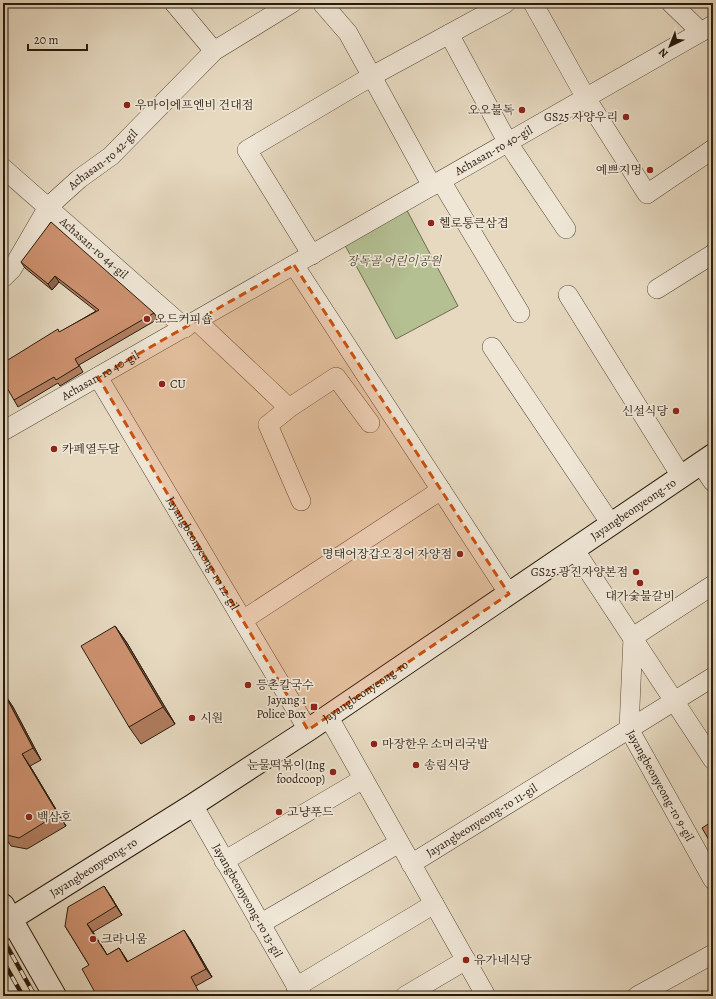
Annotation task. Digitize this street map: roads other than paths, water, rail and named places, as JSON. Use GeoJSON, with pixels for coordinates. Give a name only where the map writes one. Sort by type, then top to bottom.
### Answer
{"type":"FeatureCollection","features":[{"type":"Feature","properties":{"kind":"street"},"geometry":{"type":"LineString","coordinates":[[174,3],[214,51]]}},
{"type":"Feature","properties":{"kind":"street","name":"Achasan-ro 42-gil"},"geometry":{"type":"LineString","coordinates":[[3,278],[12,270],[48,207],[79,179],[111,156],[214,51],[292,3]]}},
{"type":"Feature","properties":{"kind":"street"},"geometry":{"type":"LineString","coordinates":[[322,3],[348,33],[436,184],[520,313]]}},
{"type":"Feature","properties":{"kind":"street"},"geometry":{"type":"LineString","coordinates":[[312,255],[247,150],[372,76],[506,3]]}},
{"type":"Feature","properties":{"kind":"street"},"geometry":{"type":"LineString","coordinates":[[533,3],[586,98],[647,194],[713,149]]}},
{"type":"Feature","properties":{"kind":"street","name":"Achasan-ro 40-gil"},"geometry":{"type":"LineString","coordinates":[[3,431],[707,29],[671,3]]}},
{"type":"Feature","properties":{"kind":"street"},"geometry":{"type":"LineString","coordinates":[[449,34],[508,143],[566,229]]}},
{"type":"Feature","properties":{"kind":"street","name":"Achasan-ro 44-gil"},"geometry":{"type":"LineString","coordinates":[[3,168],[48,207],[191,324]]}},
{"type":"Feature","properties":{"kind":"street"},"geometry":{"type":"LineString","coordinates":[[657,289],[713,254]]}},
{"type":"Feature","properties":{"kind":"street"},"geometry":{"type":"LineString","coordinates":[[294,265],[509,594]]}},
{"type":"Feature","properties":{"kind":"street"},"geometry":{"type":"LineString","coordinates":[[568,296],[681,476]]}},
{"type":"Feature","properties":{"kind":"street"},"geometry":{"type":"LineString","coordinates":[[191,324],[289,408]]}},
{"type":"Feature","properties":{"kind":"street"},"geometry":{"type":"LineString","coordinates":[[492,347],[611,524]]}},
{"type":"Feature","properties":{"kind":"street","name":"Jayangbeonyeong-ro 12-gil"},"geometry":{"type":"LineString","coordinates":[[98,377],[308,730]]}},
{"type":"Feature","properties":{"kind":"street"},"geometry":{"type":"LineString","coordinates":[[301,501],[268,425],[289,408],[336,377],[370,423]]}},
{"type":"Feature","properties":{"kind":"street"},"geometry":{"type":"LineString","coordinates":[[707,459],[713,482]]}},
{"type":"Feature","properties":{"kind":"street","name":"Jayangbeonyeong-ro"},"geometry":{"type":"LineString","coordinates":[[6,918],[193,805],[308,730],[707,459]]}},
{"type":"Feature","properties":{"kind":"street"},"geometry":{"type":"LineString","coordinates":[[243,620],[441,490]]}},
{"type":"Feature","properties":{"kind":"street"},"geometry":{"type":"LineString","coordinates":[[574,549],[675,700],[713,760]]}},
{"type":"Feature","properties":{"kind":"street"},"geometry":{"type":"LineString","coordinates":[[633,637],[713,585]]}},
{"type":"Feature","properties":{"kind":"street","name":"Jayangbeonyeong-ro 9-gil"},"geometry":{"type":"LineString","coordinates":[[633,637],[629,729],[713,880]]}},
{"type":"Feature","properties":{"kind":"street","name":"Jayangbeonyeong-ro 11-gil"},"geometry":{"type":"LineString","coordinates":[[411,864],[713,677]]}},
{"type":"Feature","properties":{"kind":"street"},"geometry":{"type":"LineString","coordinates":[[328,716],[486,996]]}},
{"type":"Feature","properties":{"kind":"street"},"geometry":{"type":"LineString","coordinates":[[224,861],[363,779]]}},
{"type":"Feature","properties":{"kind":"street","name":"Jayangbeonyeong-ro 13-gil"},"geometry":{"type":"LineString","coordinates":[[193,805],[299,991]]}},
{"type":"Feature","properties":{"kind":"street"},"geometry":{"type":"LineString","coordinates":[[260,924],[399,843]]}},
{"type":"Feature","properties":{"kind":"street"},"geometry":{"type":"LineString","coordinates":[[299,991],[434,904]]}},
{"type":"Feature","properties":{"kind":"street"},"geometry":{"type":"LineString","coordinates":[[6,918],[55,996]]}},
{"type":"Feature","properties":{"kind":"street"},"geometry":{"type":"LineString","coordinates":[[637,996],[713,954]]}},
{"type":"Feature","properties":{"kind":"street"},"geometry":{"type":"LineString","coordinates":[[405,996],[466,960]]}},
{"type":"Feature","properties":{"kind":"street"},"geometry":{"type":"LineString","coordinates":[[3,982],[11,996]]}},
{"type":"Feature","properties":{"kind":"railway"},"geometry":{"type":"LineString","coordinates":[[3,939],[35,996]]}},
{"type":"Feature","properties":{"kind":"railway"},"geometry":{"type":"LineString","coordinates":[[3,961],[23,996]]}},
{"type":"Feature","properties":{"kind":"place","name":"우마이에프엔비 건대점"},"geometry":{"type":"Point","coordinates":[127,105]}},
{"type":"Feature","properties":{"kind":"place","name":"오오불독"},"geometry":{"type":"Point","coordinates":[522,110]}},
{"type":"Feature","properties":{"kind":"place","name":"GS25 자양우리"},"geometry":{"type":"Point","coordinates":[626,117]}},
{"type":"Feature","properties":{"kind":"place","name":"예쁘지멍"},"geometry":{"type":"Point","coordinates":[650,170]}},
{"type":"Feature","properties":{"kind":"place","name":"헬로통큰삼겹"},"geometry":{"type":"Point","coordinates":[431,223]}},
{"type":"Feature","properties":{"kind":"place","name":"오드커피숍"},"geometry":{"type":"Point","coordinates":[147,319]}},
{"type":"Feature","properties":{"kind":"place","name":"CU"},"geometry":{"type":"Point","coordinates":[162,384]}},
{"type":"Feature","properties":{"kind":"place","name":"신설식당"},"geometry":{"type":"Point","coordinates":[676,411]}},
{"type":"Feature","properties":{"kind":"place","name":"카페열두달"},"geometry":{"type":"Point","coordinates":[54,449]}},
{"type":"Feature","properties":{"kind":"place","name":"명태어장갑오징어 자양점"},"geometry":{"type":"Point","coordinates":[460,554]}},
{"type":"Feature","properties":{"kind":"place","name":"GS25 광진자양본점"},"geometry":{"type":"Point","coordinates":[636,572]}},
{"type":"Feature","properties":{"kind":"place","name":"대가숯불갈비"},"geometry":{"type":"Point","coordinates":[640,583]}},
{"type":"Feature","properties":{"kind":"place","name":"등촌칼국수"},"geometry":{"type":"Point","coordinates":[248,685]}},
{"type":"Feature","properties":{"kind":"place","name":"Jayang 1 Police Box"},"geometry":{"type":"Point","coordinates":[314,707]}},
{"type":"Feature","properties":{"kind":"place","name":"시원"},"geometry":{"type":"Point","coordinates":[192,718]}},
{"type":"Feature","properties":{"kind":"place","name":"마장한우 소머리국밥"},"geometry":{"type":"Point","coordinates":[374,744]}},
{"type":"Feature","properties":{"kind":"place","name":"송림식당"},"geometry":{"type":"Point","coordinates":[416,765]}},
{"type":"Feature","properties":{"kind":"place","name":"눈물떡볶이(Ing foodcoop)"},"geometry":{"type":"Point","coordinates":[333,772]}},
{"type":"Feature","properties":{"kind":"place","name":"고냥푸드"},"geometry":{"type":"Point","coordinates":[279,812]}},
{"type":"Feature","properties":{"kind":"place","name":"백삼호"},"geometry":{"type":"Point","coordinates":[29,817]}},
{"type":"Feature","properties":{"kind":"place","name":"크라니움"},"geometry":{"type":"Point","coordinates":[93,939]}},
{"type":"Feature","properties":{"kind":"place","name":"유가네식당"},"geometry":{"type":"Point","coordinates":[466,960]}},
{"type":"Feature","properties":{"kind":"park label","name":"장독골 어린이공원"},"geometry":{"type":"Point","coordinates":[394,261]}}]}
